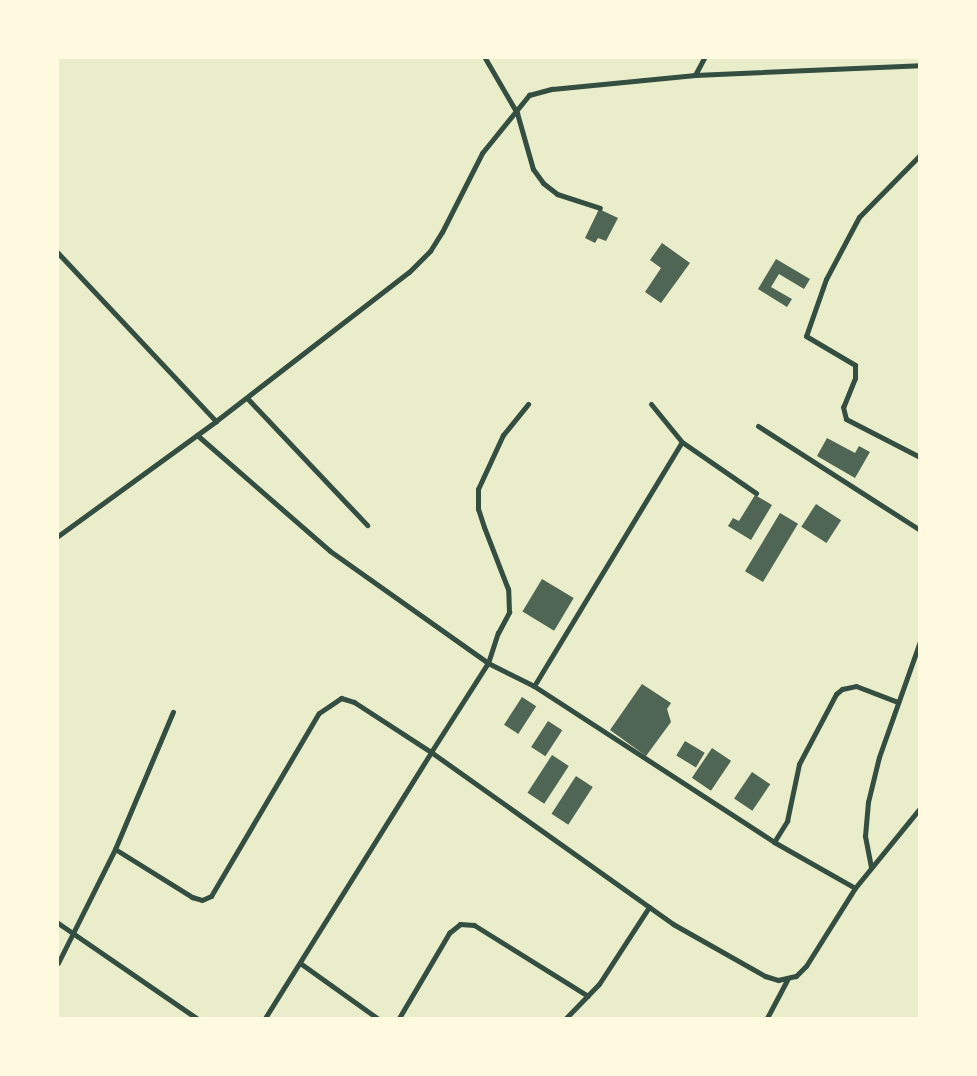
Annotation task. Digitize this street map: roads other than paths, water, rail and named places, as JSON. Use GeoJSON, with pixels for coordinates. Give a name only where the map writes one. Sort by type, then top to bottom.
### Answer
{"type":"FeatureCollection","features":[{"type":"Feature","properties":{"kind":"street"},"geometry":{"type":"LineString","coordinates":[[485,58],[517,113],[533,169],[543,183],[557,194],[600,208]]}},
{"type":"Feature","properties":{"kind":"street"},"geometry":{"type":"LineString","coordinates":[[695,75],[704,58]]}},
{"type":"Feature","properties":{"kind":"street"},"geometry":{"type":"LineString","coordinates":[[58,536],[216,421],[409,272],[430,251],[458,206],[482,152],[517,113],[529,96],[552,90],[695,75],[917,65],[916,58]]}},
{"type":"Feature","properties":{"kind":"street"},"geometry":{"type":"LineString","coordinates":[[920,155],[859,217],[826,279],[806,336],[855,365],[855,378],[843,407],[846,419],[920,457]]}},
{"type":"Feature","properties":{"kind":"street"},"geometry":{"type":"LineString","coordinates":[[58,253],[216,421]]}},
{"type":"Feature","properties":{"kind":"street"},"geometry":{"type":"LineString","coordinates":[[246,398],[367,525]]}},
{"type":"Feature","properties":{"kind":"street"},"geometry":{"type":"LineString","coordinates":[[264,1018],[488,663],[498,633],[509,612],[511,599],[478,509],[478,489],[503,435],[528,404]]}},
{"type":"Feature","properties":{"kind":"street"},"geometry":{"type":"LineString","coordinates":[[651,404],[682,442],[756,493]]}},
{"type":"Feature","properties":{"kind":"street"},"geometry":{"type":"LineString","coordinates":[[758,426],[920,530]]}},
{"type":"Feature","properties":{"kind":"street"},"geometry":{"type":"LineString","coordinates":[[197,435],[330,551],[488,663],[534,686],[774,842],[855,888]]}},
{"type":"Feature","properties":{"kind":"street"},"geometry":{"type":"LineString","coordinates":[[534,686],[682,442]]}},
{"type":"Feature","properties":{"kind":"street"},"geometry":{"type":"LineString","coordinates":[[871,867],[865,836],[868,802],[898,702],[920,640]]}},
{"type":"Feature","properties":{"kind":"street"},"geometry":{"type":"LineString","coordinates":[[774,842],[787,821],[799,764],[836,694],[842,689],[856,686],[898,702]]}},
{"type":"Feature","properties":{"kind":"street"},"geometry":{"type":"LineString","coordinates":[[115,849],[192,897],[202,900],[211,896],[319,713],[330,703],[342,698],[354,702],[431,752],[649,906],[765,976],[787,980]]}},
{"type":"Feature","properties":{"kind":"street"},"geometry":{"type":"LineString","coordinates":[[58,963],[115,849],[173,712]]}},
{"type":"Feature","properties":{"kind":"street"},"geometry":{"type":"LineString","coordinates":[[767,1018],[787,980],[806,966],[855,888],[920,808]]}},
{"type":"Feature","properties":{"kind":"street"},"geometry":{"type":"LineString","coordinates":[[566,1018],[588,996],[649,906]]}},
{"type":"Feature","properties":{"kind":"street"},"geometry":{"type":"LineString","coordinates":[[58,923],[196,1018]]}},
{"type":"Feature","properties":{"kind":"street"},"geometry":{"type":"LineString","coordinates":[[399,1018],[449,933],[460,924],[474,925],[588,996]]}},
{"type":"Feature","properties":{"kind":"street"},"geometry":{"type":"LineString","coordinates":[[300,963],[377,1018]]}}]}
